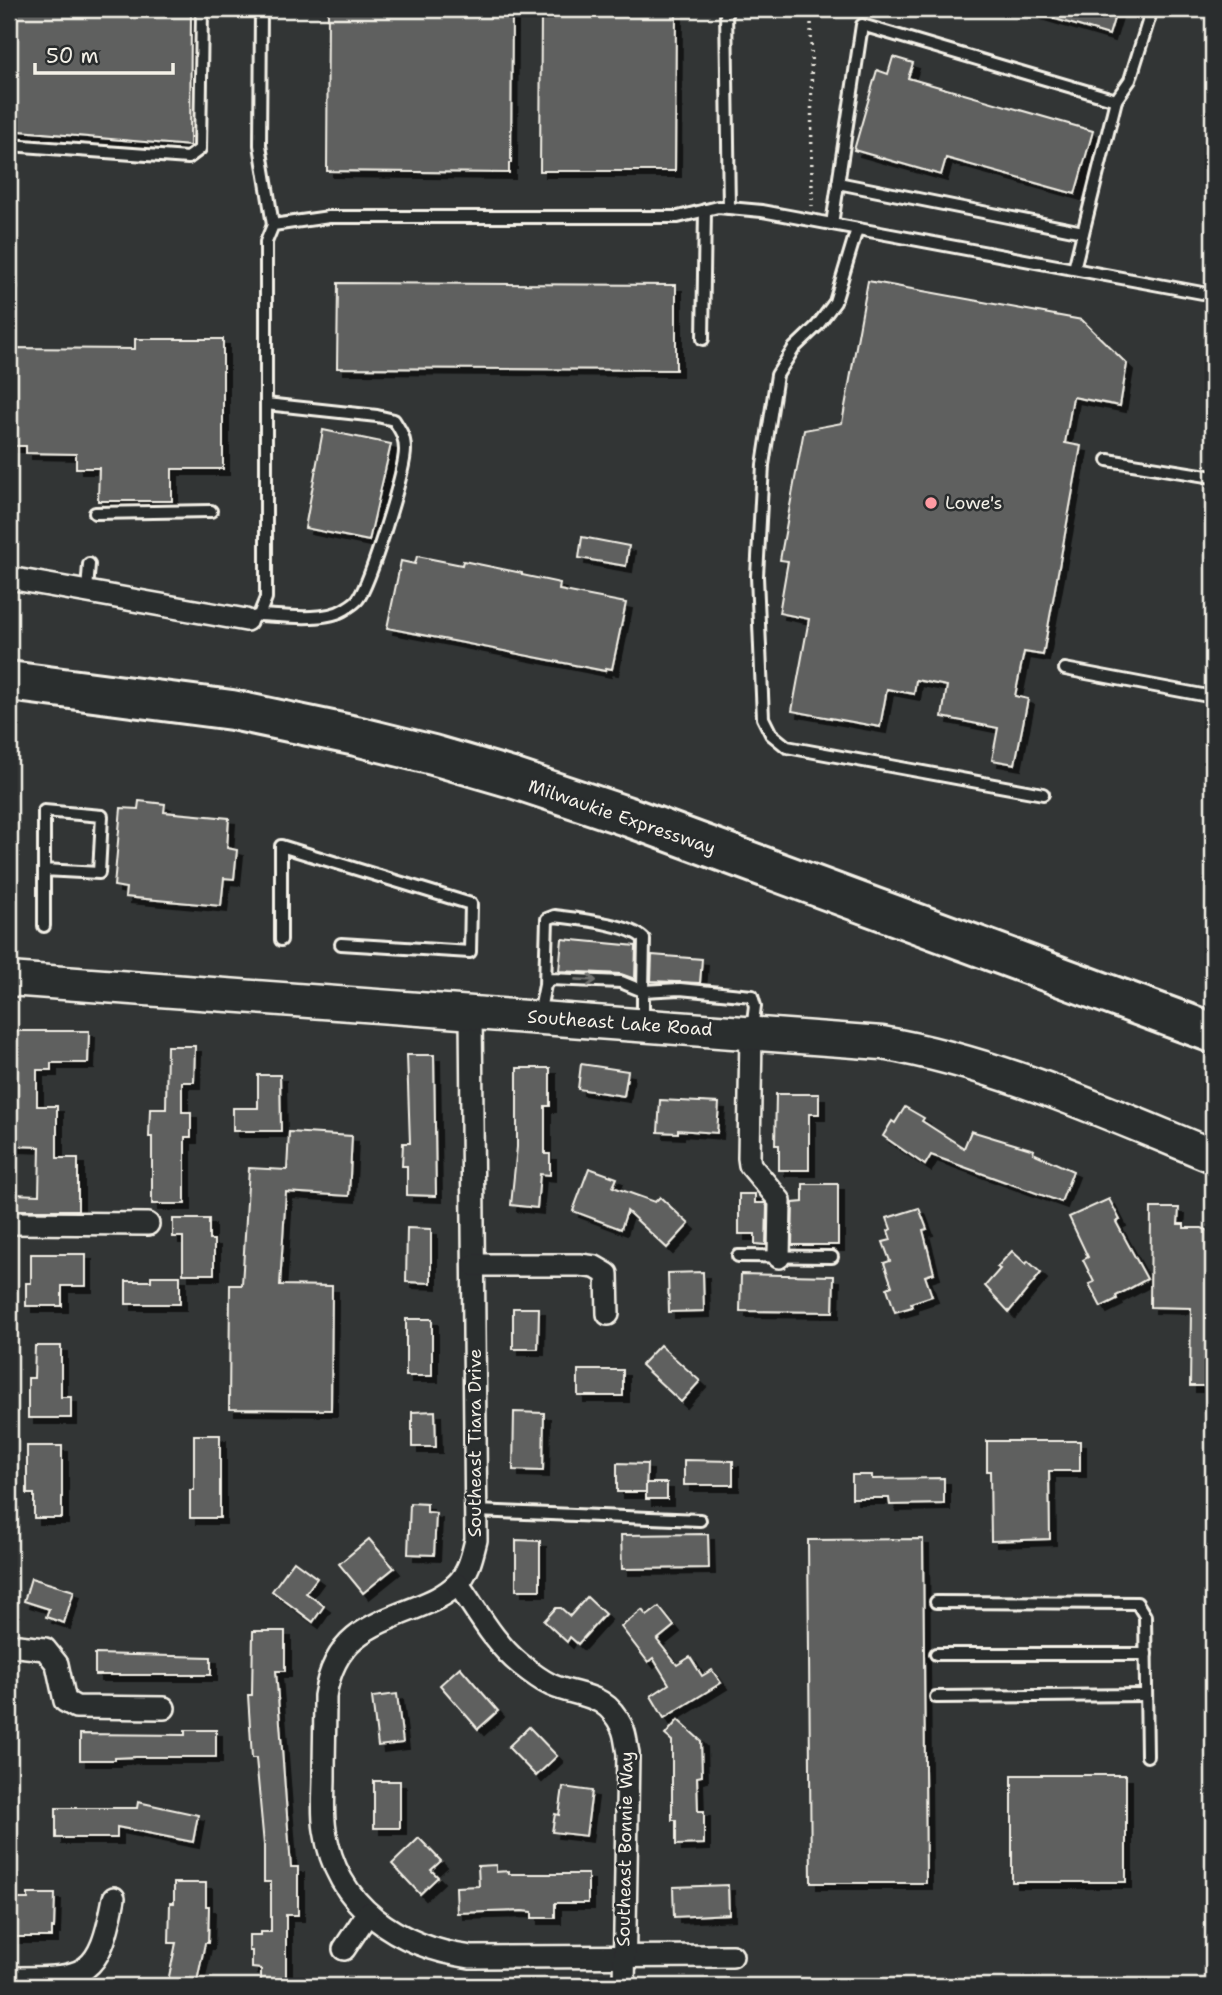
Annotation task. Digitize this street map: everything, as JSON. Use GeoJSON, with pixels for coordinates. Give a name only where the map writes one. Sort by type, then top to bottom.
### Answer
{"type":"FeatureCollection","features":[{"type":"Feature","properties":{"kind":"highway","name":"Milwaukie Expressway"},"geometry":{"type":"LineString","coordinates":[[9,681],[232,710],[356,736],[446,759],[632,818],[1213,1033]]}},
{"type":"Feature","properties":{"kind":"street"},"geometry":{"type":"LineString","coordinates":[[9,578],[252,618]]}},
{"type":"Feature","properties":{"kind":"street","name":"Southeast Lake Road"},"geometry":{"type":"LineString","coordinates":[[9,979],[874,1042],[950,1056],[1012,1076],[1213,1156]]}},
{"type":"Feature","properties":{"kind":"street","name":"Southeast Tiara Drive"},"geometry":{"type":"LineString","coordinates":[[458,1584],[471,1564],[476,1541],[471,1013]]}},
{"type":"Feature","properties":{"kind":"street"},"geometry":{"type":"LineString","coordinates":[[751,1032],[749,1158],[750,1165],[780,1201],[779,1257]]}},
{"type":"Feature","properties":{"kind":"street"},"geometry":{"type":"LineString","coordinates":[[9,1223],[148,1224]]}},
{"type":"Feature","properties":{"kind":"street"},"geometry":{"type":"LineString","coordinates":[[474,1265],[595,1267],[607,1274],[608,1314]]}},
{"type":"Feature","properties":{"kind":"street"},"geometry":{"type":"LineString","coordinates":[[458,1584],[437,1600],[359,1633],[340,1652],[328,1676],[325,1710],[325,1833],[330,1855],[351,1895],[368,1913],[403,1938],[443,1953],[471,1957],[732,1956]]}},
{"type":"Feature","properties":{"kind":"street","name":"Southeast Bonnie Way"},"geometry":{"type":"LineString","coordinates":[[458,1584],[498,1642],[518,1663],[554,1686],[583,1693],[598,1700],[612,1712],[623,1728],[628,1753],[624,1986]]}},
{"type":"Feature","properties":{"kind":"street"},"geometry":{"type":"LineString","coordinates":[[9,1646],[45,1649],[57,1664],[65,1701],[76,1707],[164,1709]]}},
{"type":"Feature","properties":{"kind":"street"},"geometry":{"type":"LineString","coordinates":[[9,1978],[68,1977],[83,1971],[100,1952],[108,1930],[114,1898]]}},
{"type":"Feature","properties":{"kind":"street"},"geometry":{"type":"LineString","coordinates":[[344,1949],[368,1913]]}},
{"type":"Feature","properties":{"kind":"lane"},"geometry":{"type":"LineString","coordinates":[[9,145],[188,158],[201,149],[202,9]]}},
{"type":"Feature","properties":{"kind":"lane"},"geometry":{"type":"LineString","coordinates":[[252,618],[266,598],[266,242],[273,225],[260,145],[261,9]]}},
{"type":"Feature","properties":{"kind":"lane"},"geometry":{"type":"LineString","coordinates":[[726,9],[729,208]]}},
{"type":"Feature","properties":{"kind":"lane"},"geometry":{"type":"LineString","coordinates":[[1074,269],[1116,100],[1130,79],[1152,9]]}},
{"type":"Feature","properties":{"kind":"lane"},"geometry":{"type":"LineString","coordinates":[[832,224],[862,25],[1116,100]]}},
{"type":"Feature","properties":{"kind":"lane"},"geometry":{"type":"LineString","coordinates":[[838,183],[1083,232]]}},
{"type":"Feature","properties":{"kind":"lane"},"geometry":{"type":"LineString","coordinates":[[273,225],[329,216],[678,217],[718,207],[762,211],[1213,295]]}},
{"type":"Feature","properties":{"kind":"lane"},"geometry":{"type":"LineString","coordinates":[[704,339],[705,210]]}},
{"type":"Feature","properties":{"kind":"lane"},"geometry":{"type":"LineString","coordinates":[[857,229],[835,302],[817,326],[794,348],[777,375],[764,465],[757,576],[763,718],[771,734],[788,747],[1043,794]]}},
{"type":"Feature","properties":{"kind":"lane"},"geometry":{"type":"LineString","coordinates":[[252,618],[319,616],[342,611],[358,599],[390,514],[405,453],[404,435],[394,420],[266,404]]}},
{"type":"Feature","properties":{"kind":"lane"},"geometry":{"type":"LineString","coordinates":[[1108,460],[1213,477]]}},
{"type":"Feature","properties":{"kind":"lane"},"geometry":{"type":"LineString","coordinates":[[95,513],[211,511]]}},
{"type":"Feature","properties":{"kind":"lane"},"geometry":{"type":"LineString","coordinates":[[86,592],[89,564]]}},
{"type":"Feature","properties":{"kind":"lane"},"geometry":{"type":"LineString","coordinates":[[1065,669],[1213,697]]}},
{"type":"Feature","properties":{"kind":"lane"},"geometry":{"type":"LineString","coordinates":[[44,870],[99,873],[103,816],[44,811],[44,870],[44,926]]}},
{"type":"Feature","properties":{"kind":"lane"},"geometry":{"type":"LineString","coordinates":[[281,940],[281,846],[471,904],[470,952],[341,944]]}},
{"type":"Feature","properties":{"kind":"lane"},"geometry":{"type":"LineString","coordinates":[[539,1018],[548,982],[545,927],[547,919],[555,916],[613,926],[639,933],[644,939],[643,1025]]}},
{"type":"Feature","properties":{"kind":"lane"},"geometry":{"type":"LineString","coordinates":[[548,982],[621,982],[643,991],[680,989],[752,996],[755,1006],[751,1032]]}},
{"type":"Feature","properties":{"kind":"lane"},"geometry":{"type":"LineString","coordinates":[[738,1256],[832,1257]]}},
{"type":"Feature","properties":{"kind":"lane"},"geometry":{"type":"LineString","coordinates":[[476,1511],[700,1520]]}},
{"type":"Feature","properties":{"kind":"lane"},"geometry":{"type":"LineString","coordinates":[[936,1602],[1137,1603],[1145,1616],[1147,1756]]}},
{"type":"Feature","properties":{"kind":"lane"},"geometry":{"type":"LineString","coordinates":[[936,1654],[1146,1654]]}},
{"type":"Feature","properties":{"kind":"lane"},"geometry":{"type":"LineString","coordinates":[[936,1697],[1146,1695]]}},
{"type":"Feature","properties":{"kind":"path"},"geometry":{"type":"LineString","coordinates":[[811,9],[812,220]]}},
{"type":"Feature","properties":{"kind":"building"},"geometry":{"type":"Polygon","coordinates":[[[9,9],[191,9],[190,146],[9,130],[9,9]]]}},
{"type":"Feature","properties":{"kind":"building"},"geometry":{"type":"Polygon","coordinates":[[[328,9],[512,9],[509,173],[327,171],[328,9]]]}},
{"type":"Feature","properties":{"kind":"building"},"geometry":{"type":"Polygon","coordinates":[[[541,9],[676,9],[675,171],[540,171],[541,9]]]}},
{"type":"Feature","properties":{"kind":"building"},"geometry":{"type":"Polygon","coordinates":[[[1035,9],[1117,9],[1109,35],[1035,13],[1035,9]]]}},
{"type":"Feature","properties":{"kind":"building"},"geometry":{"type":"Polygon","coordinates":[[[893,57],[913,63],[908,78],[1093,131],[1075,194],[946,158],[941,175],[854,150],[877,70],[888,74],[893,57]]]}},
{"type":"Feature","properties":{"kind":"building","name":"Lowe's"},"geometry":{"type":"Polygon","coordinates":[[[868,281],[1082,320],[1127,364],[1120,406],[1073,397],[1065,443],[1081,446],[1043,655],[1024,652],[1015,696],[1028,699],[1015,764],[992,760],[998,728],[942,717],[947,686],[916,680],[914,694],[887,689],[880,727],[792,711],[809,619],[779,613],[788,561],[780,560],[804,430],[842,423],[868,281]]]}},
{"type":"Feature","properties":{"kind":"building"},"geometry":{"type":"Polygon","coordinates":[[[338,283],[676,285],[676,370],[337,368],[338,283]]]}},
{"type":"Feature","properties":{"kind":"building"},"geometry":{"type":"Polygon","coordinates":[[[135,339],[223,339],[223,469],[172,469],[172,501],[98,501],[99,468],[76,468],[76,454],[26,453],[26,446],[9,446],[9,348],[135,349],[135,339]]]}},
{"type":"Feature","properties":{"kind":"building"},"geometry":{"type":"Polygon","coordinates":[[[323,430],[391,444],[369,541],[305,528],[323,430]]]}},
{"type":"Feature","properties":{"kind":"building"},"geometry":{"type":"Polygon","coordinates":[[[582,537],[629,546],[626,566],[579,558],[582,537]]]}},
{"type":"Feature","properties":{"kind":"building"},"geometry":{"type":"Polygon","coordinates":[[[417,556],[462,565],[463,561],[522,573],[560,583],[559,590],[626,603],[612,669],[606,668],[605,671],[387,628],[401,561],[415,564],[417,556]]]}},
{"type":"Feature","properties":{"kind":"building"},"geometry":{"type":"Polygon","coordinates":[[[139,801],[165,804],[164,812],[229,818],[227,848],[237,850],[234,879],[224,878],[221,906],[125,897],[126,888],[114,886],[121,808],[138,809],[139,801]]]}},
{"type":"Feature","properties":{"kind":"building"},"geometry":{"type":"Polygon","coordinates":[[[562,939],[636,946],[635,979],[621,974],[559,971],[562,939]]]}},
{"type":"Feature","properties":{"kind":"building"},"geometry":{"type":"Polygon","coordinates":[[[652,955],[702,959],[700,983],[651,981],[652,955]]]}},
{"type":"Feature","properties":{"kind":"building"},"geometry":{"type":"Polygon","coordinates":[[[9,1031],[89,1031],[88,1063],[51,1063],[51,1070],[37,1070],[37,1106],[57,1106],[57,1158],[78,1158],[78,1210],[12,1210],[13,1194],[39,1195],[40,1147],[14,1146],[14,1070],[9,1070],[9,1031]]]}},
{"type":"Feature","properties":{"kind":"building"},"geometry":{"type":"Polygon","coordinates":[[[167,1046],[195,1046],[194,1082],[182,1082],[182,1112],[191,1112],[191,1137],[185,1137],[185,1204],[152,1204],[150,1109],[166,1109],[167,1046]]]}},
{"type":"Feature","properties":{"kind":"building"},"geometry":{"type":"Polygon","coordinates":[[[407,1055],[434,1055],[436,1196],[407,1195],[407,1166],[402,1166],[403,1143],[410,1143],[407,1055]]]}},
{"type":"Feature","properties":{"kind":"building"},"geometry":{"type":"Polygon","coordinates":[[[581,1064],[628,1071],[624,1096],[578,1089],[581,1064]]]}},
{"type":"Feature","properties":{"kind":"building"},"geometry":{"type":"Polygon","coordinates":[[[517,1068],[550,1068],[550,1106],[545,1106],[545,1154],[550,1154],[550,1175],[540,1174],[537,1208],[511,1205],[517,1147],[517,1068]]]}},
{"type":"Feature","properties":{"kind":"building"},"geometry":{"type":"Polygon","coordinates":[[[258,1075],[280,1075],[281,1131],[233,1131],[233,1108],[258,1108],[258,1075]]]}},
{"type":"Feature","properties":{"kind":"building"},"geometry":{"type":"Polygon","coordinates":[[[776,1094],[819,1094],[819,1114],[809,1114],[809,1170],[779,1170],[779,1145],[775,1145],[776,1094]]]}},
{"type":"Feature","properties":{"kind":"building"},"geometry":{"type":"Polygon","coordinates":[[[660,1100],[719,1103],[717,1133],[678,1130],[678,1133],[658,1132],[660,1100]]]}},
{"type":"Feature","properties":{"kind":"building"},"geometry":{"type":"Polygon","coordinates":[[[905,1107],[964,1148],[971,1131],[1034,1150],[1033,1153],[1073,1171],[1061,1202],[931,1155],[925,1165],[883,1136],[905,1107]]]}},
{"type":"Feature","properties":{"kind":"building"},"geometry":{"type":"Polygon","coordinates":[[[289,1132],[352,1136],[349,1196],[286,1192],[280,1285],[332,1286],[331,1410],[229,1409],[230,1285],[242,1285],[249,1168],[287,1170],[289,1132]]]}},
{"type":"Feature","properties":{"kind":"building"},"geometry":{"type":"Polygon","coordinates":[[[589,1168],[617,1178],[613,1187],[655,1202],[660,1197],[689,1224],[667,1248],[627,1211],[621,1229],[573,1211],[589,1168]]]}},
{"type":"Feature","properties":{"kind":"building"},"geometry":{"type":"Polygon","coordinates":[[[803,1184],[838,1184],[838,1245],[792,1245],[793,1203],[803,1202],[803,1184]]]}},
{"type":"Feature","properties":{"kind":"building"},"geometry":{"type":"Polygon","coordinates":[[[739,1194],[755,1194],[755,1203],[765,1203],[767,1206],[766,1245],[755,1244],[755,1234],[739,1234],[739,1194]]]}},
{"type":"Feature","properties":{"kind":"building"},"geometry":{"type":"Polygon","coordinates":[[[1109,1199],[1120,1220],[1116,1222],[1147,1279],[1101,1307],[1089,1284],[1094,1282],[1083,1260],[1088,1257],[1069,1217],[1109,1199]]]}},
{"type":"Feature","properties":{"kind":"building"},"geometry":{"type":"Polygon","coordinates":[[[919,1208],[927,1229],[923,1230],[934,1273],[925,1276],[932,1296],[911,1303],[912,1307],[895,1312],[887,1288],[892,1286],[884,1263],[890,1261],[883,1242],[891,1240],[887,1218],[919,1208]]]}},
{"type":"Feature","properties":{"kind":"building"},"geometry":{"type":"Polygon","coordinates":[[[1151,1208],[1179,1208],[1178,1224],[1184,1224],[1184,1228],[1202,1228],[1213,1233],[1213,1386],[1190,1386],[1191,1308],[1150,1307],[1151,1208]]]}},
{"type":"Feature","properties":{"kind":"building"},"geometry":{"type":"Polygon","coordinates":[[[173,1219],[209,1219],[209,1240],[214,1240],[214,1274],[183,1274],[183,1237],[173,1237],[173,1219]]]}},
{"type":"Feature","properties":{"kind":"building"},"geometry":{"type":"Polygon","coordinates":[[[407,1228],[431,1229],[431,1283],[406,1282],[407,1228]]]}},
{"type":"Feature","properties":{"kind":"building"},"geometry":{"type":"Polygon","coordinates":[[[1012,1251],[1041,1273],[1009,1312],[985,1286],[1000,1269],[997,1267],[1012,1251]]]}},
{"type":"Feature","properties":{"kind":"building"},"geometry":{"type":"Polygon","coordinates":[[[31,1254],[86,1254],[86,1286],[62,1286],[62,1306],[26,1306],[26,1283],[31,1283],[31,1254]]]}},
{"type":"Feature","properties":{"kind":"building"},"geometry":{"type":"Polygon","coordinates":[[[703,1272],[704,1311],[669,1312],[668,1273],[703,1272]]]}},
{"type":"Feature","properties":{"kind":"building"},"geometry":{"type":"Polygon","coordinates":[[[741,1274],[834,1276],[833,1312],[740,1311],[741,1274]]]}},
{"type":"Feature","properties":{"kind":"building"},"geometry":{"type":"Polygon","coordinates":[[[151,1276],[180,1276],[180,1304],[126,1304],[126,1281],[151,1281],[151,1276]]]}},
{"type":"Feature","properties":{"kind":"building"},"geometry":{"type":"Polygon","coordinates":[[[513,1308],[539,1308],[538,1349],[513,1349],[513,1308]]]}},
{"type":"Feature","properties":{"kind":"building"},"geometry":{"type":"Polygon","coordinates":[[[406,1319],[432,1319],[432,1376],[406,1376],[406,1319]]]}},
{"type":"Feature","properties":{"kind":"building"},"geometry":{"type":"Polygon","coordinates":[[[660,1345],[700,1381],[681,1402],[641,1365],[660,1345]]]}},
{"type":"Feature","properties":{"kind":"building"},"geometry":{"type":"Polygon","coordinates":[[[35,1346],[61,1346],[61,1397],[71,1397],[71,1418],[28,1418],[28,1378],[34,1378],[35,1346]]]}},
{"type":"Feature","properties":{"kind":"building"},"geometry":{"type":"Polygon","coordinates":[[[578,1370],[623,1370],[623,1396],[578,1396],[578,1370]]]}},
{"type":"Feature","properties":{"kind":"building"},"geometry":{"type":"Polygon","coordinates":[[[435,1411],[436,1447],[412,1447],[412,1412],[435,1411]]]}},
{"type":"Feature","properties":{"kind":"building"},"geometry":{"type":"Polygon","coordinates":[[[514,1412],[544,1413],[543,1471],[513,1470],[514,1412]]]}},
{"type":"Feature","properties":{"kind":"building"},"geometry":{"type":"Polygon","coordinates":[[[194,1435],[220,1435],[220,1518],[190,1518],[190,1490],[194,1490],[194,1435]]]}},
{"type":"Feature","properties":{"kind":"building"},"geometry":{"type":"Polygon","coordinates":[[[987,1441],[1080,1441],[1080,1471],[1049,1471],[1050,1539],[991,1541],[987,1441]]]}},
{"type":"Feature","properties":{"kind":"building"},"geometry":{"type":"Polygon","coordinates":[[[27,1446],[62,1446],[62,1518],[34,1518],[34,1494],[27,1494],[27,1446]]]}},
{"type":"Feature","properties":{"kind":"building"},"geometry":{"type":"Polygon","coordinates":[[[684,1460],[733,1461],[733,1485],[684,1485],[684,1460]]]}},
{"type":"Feature","properties":{"kind":"building"},"geometry":{"type":"Polygon","coordinates":[[[617,1463],[647,1464],[646,1492],[617,1492],[617,1463]]]}},
{"type":"Feature","properties":{"kind":"building"},"geometry":{"type":"Polygon","coordinates":[[[852,1475],[872,1475],[872,1479],[944,1478],[944,1504],[890,1505],[889,1498],[852,1498],[852,1475]]]}},
{"type":"Feature","properties":{"kind":"building"},"geometry":{"type":"Polygon","coordinates":[[[646,1483],[667,1483],[667,1499],[646,1499],[646,1483]]]}},
{"type":"Feature","properties":{"kind":"building"},"geometry":{"type":"Polygon","coordinates":[[[410,1503],[427,1504],[427,1512],[436,1513],[434,1555],[408,1554],[410,1503]]]}},
{"type":"Feature","properties":{"kind":"building"},"geometry":{"type":"Polygon","coordinates":[[[708,1534],[709,1568],[622,1569],[621,1535],[708,1534]]]}},
{"type":"Feature","properties":{"kind":"building"},"geometry":{"type":"Polygon","coordinates":[[[369,1539],[394,1568],[363,1593],[339,1564],[369,1539]]]}},
{"type":"Feature","properties":{"kind":"building"},"geometry":{"type":"Polygon","coordinates":[[[923,1539],[926,1883],[811,1883],[808,1540],[923,1539]]]}},
{"type":"Feature","properties":{"kind":"building"},"geometry":{"type":"Polygon","coordinates":[[[516,1540],[540,1541],[540,1590],[516,1590],[516,1540]]]}},
{"type":"Feature","properties":{"kind":"building"},"geometry":{"type":"Polygon","coordinates":[[[294,1561],[317,1578],[306,1593],[324,1606],[313,1622],[272,1591],[294,1561]]]}},
{"type":"Feature","properties":{"kind":"building"},"geometry":{"type":"Polygon","coordinates":[[[31,1578],[74,1591],[64,1623],[46,1617],[49,1609],[24,1601],[31,1578]]]}},
{"type":"Feature","properties":{"kind":"building"},"geometry":{"type":"Polygon","coordinates":[[[587,1597],[605,1614],[578,1644],[570,1637],[567,1642],[544,1621],[556,1608],[561,1608],[570,1616],[587,1597]]]}},
{"type":"Feature","properties":{"kind":"building"},"geometry":{"type":"Polygon","coordinates":[[[659,1607],[674,1626],[657,1640],[677,1665],[690,1657],[702,1676],[712,1670],[721,1683],[664,1718],[651,1696],[669,1684],[653,1658],[648,1662],[621,1627],[642,1610],[647,1616],[659,1607]]]}},
{"type":"Feature","properties":{"kind":"building"},"geometry":{"type":"Polygon","coordinates":[[[253,1631],[285,1631],[285,1671],[276,1671],[291,1867],[298,1867],[298,1915],[286,1915],[286,1986],[261,1986],[261,1969],[252,1968],[252,1951],[249,1951],[249,1935],[271,1932],[271,1882],[264,1882],[264,1845],[256,1758],[252,1758],[248,1695],[252,1695],[253,1631]]]}},
{"type":"Feature","properties":{"kind":"building"},"geometry":{"type":"Polygon","coordinates":[[[95,1654],[211,1657],[211,1675],[95,1675],[95,1654]]]}},
{"type":"Feature","properties":{"kind":"building"},"geometry":{"type":"Polygon","coordinates":[[[460,1667],[498,1711],[478,1729],[440,1685],[460,1667]]]}},
{"type":"Feature","properties":{"kind":"building"},"geometry":{"type":"Polygon","coordinates":[[[397,1694],[403,1743],[378,1746],[372,1697],[397,1694]]]}},
{"type":"Feature","properties":{"kind":"building"},"geometry":{"type":"Polygon","coordinates":[[[678,1720],[701,1741],[702,1776],[697,1777],[698,1811],[704,1811],[704,1844],[676,1845],[676,1820],[672,1820],[672,1741],[665,1735],[678,1720]]]}},
{"type":"Feature","properties":{"kind":"building"},"geometry":{"type":"Polygon","coordinates":[[[529,1727],[557,1756],[536,1776],[508,1747],[529,1727]]]}},
{"type":"Feature","properties":{"kind":"building"},"geometry":{"type":"Polygon","coordinates":[[[185,1730],[216,1730],[216,1757],[80,1760],[80,1734],[185,1735],[185,1730]]]}},
{"type":"Feature","properties":{"kind":"building"},"geometry":{"type":"Polygon","coordinates":[[[1012,1775],[1126,1775],[1126,1882],[1012,1882],[1012,1775]]]}},
{"type":"Feature","properties":{"kind":"building"},"geometry":{"type":"Polygon","coordinates":[[[374,1781],[400,1781],[400,1828],[374,1828],[374,1781]]]}},
{"type":"Feature","properties":{"kind":"building"},"geometry":{"type":"Polygon","coordinates":[[[563,1787],[592,1791],[586,1836],[552,1832],[555,1814],[559,1815],[563,1787]]]}},
{"type":"Feature","properties":{"kind":"building"},"geometry":{"type":"Polygon","coordinates":[[[138,1802],[198,1815],[193,1842],[117,1827],[117,1838],[56,1838],[56,1808],[137,1808],[138,1802]]]}},
{"type":"Feature","properties":{"kind":"building"},"geometry":{"type":"Polygon","coordinates":[[[419,1838],[441,1861],[431,1870],[438,1877],[420,1894],[392,1864],[419,1838]]]}},
{"type":"Feature","properties":{"kind":"building"},"geometry":{"type":"Polygon","coordinates":[[[496,1865],[496,1872],[509,1871],[509,1874],[588,1874],[588,1903],[555,1903],[555,1918],[532,1918],[532,1912],[522,1911],[457,1913],[456,1887],[479,1886],[478,1866],[496,1865]]]}},
{"type":"Feature","properties":{"kind":"building"},"geometry":{"type":"Polygon","coordinates":[[[174,1883],[206,1883],[206,1906],[209,1906],[208,1943],[205,1943],[196,1986],[167,1986],[176,1943],[169,1943],[170,1903],[174,1903],[174,1883]]]}},
{"type":"Feature","properties":{"kind":"building"},"geometry":{"type":"Polygon","coordinates":[[[728,1885],[729,1914],[674,1917],[673,1887],[728,1885]]]}},
{"type":"Feature","properties":{"kind":"building"},"geometry":{"type":"Polygon","coordinates":[[[28,1894],[55,1894],[52,1937],[9,1937],[9,1899],[28,1899],[28,1894]]]}},
{"type":"Feature","properties":{"kind":"place","name":"Lowe's"},"geometry":{"type":"Point","coordinates":[931,503]}}]}
